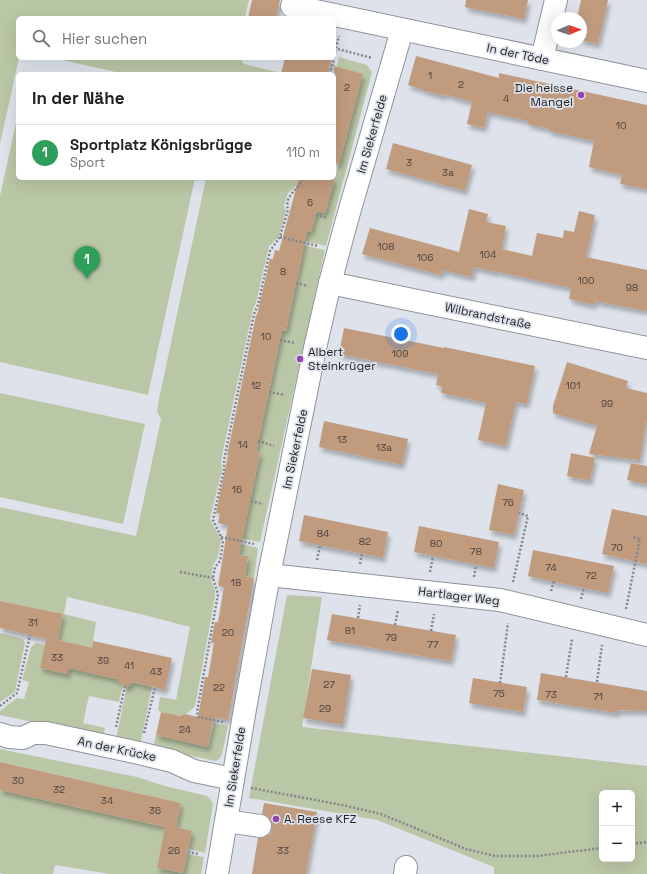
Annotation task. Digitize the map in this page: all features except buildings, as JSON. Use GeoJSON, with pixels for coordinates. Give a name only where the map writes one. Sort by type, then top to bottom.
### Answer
{"type":"FeatureCollection","features":[{"type":"Feature","properties":{"kind":"street","name":"In der Töde"},"geometry":{"type":"LineString","coordinates":[[294,0],[292,6],[647,81]]}},
{"type":"Feature","properties":{"kind":"street"},"geometry":{"type":"LineString","coordinates":[[542,59],[556,0]]}},
{"type":"Feature","properties":{"kind":"street","name":"Im Siekerfelde"},"geometry":{"type":"LineString","coordinates":[[217,874],[269,575],[315,348],[338,251],[392,63],[395,28]]}},
{"type":"Feature","properties":{"kind":"street","name":"Wilbrandstraße"},"geometry":{"type":"LineString","coordinates":[[330,283],[647,348]]}},
{"type":"Feature","properties":{"kind":"street","name":"Hartlager Weg"},"geometry":{"type":"LineString","coordinates":[[269,575],[493,600],[647,635]]}},
{"type":"Feature","properties":{"kind":"street","name":"An der Krücke"},"geometry":{"type":"LineString","coordinates":[[0,734],[9,737],[23,738],[32,733],[46,734],[111,747],[172,761],[194,772],[233,782]]}},
{"type":"Feature","properties":{"kind":"street"},"geometry":{"type":"LineString","coordinates":[[226,821],[260,826]]}},
{"type":"Feature","properties":{"kind":"path"},"geometry":{"type":"LineString","coordinates":[[336,49],[392,63]]}},
{"type":"Feature","properties":{"kind":"path"},"geometry":{"type":"LineString","coordinates":[[330,72],[334,60]]}},
{"type":"Feature","properties":{"kind":"path"},"geometry":{"type":"LineString","coordinates":[[242,726],[198,717],[197,712],[218,594],[213,578],[215,567],[220,561],[223,541],[213,520],[254,314],[258,305],[270,250],[280,237],[288,210],[287,205],[289,196],[301,183],[302,180]]}},
{"type":"Feature","properties":{"kind":"path"},"geometry":{"type":"LineString","coordinates":[[280,237],[338,251]]}},
{"type":"Feature","properties":{"kind":"path"},"geometry":{"type":"LineString","coordinates":[[500,683],[510,603],[528,516],[519,514]]}},
{"type":"Feature","properties":{"kind":"path"},"geometry":{"type":"LineString","coordinates":[[221,537],[274,549]]}},
{"type":"Feature","properties":{"kind":"path"},"geometry":{"type":"LineString","coordinates":[[597,682],[640,539],[633,537]]}},
{"type":"Feature","properties":{"kind":"path"},"geometry":{"type":"LineString","coordinates":[[180,572],[213,578]]}},
{"type":"Feature","properties":{"kind":"path"},"geometry":{"type":"LineString","coordinates":[[566,677],[576,618]]}},
{"type":"Feature","properties":{"kind":"path"},"geometry":{"type":"LineString","coordinates":[[0,706],[17,693],[30,635]]}},
{"type":"Feature","properties":{"kind":"path"},"geometry":{"type":"LineString","coordinates":[[111,747],[125,686]]}},
{"type":"Feature","properties":{"kind":"path"},"geometry":{"type":"LineString","coordinates":[[140,753],[155,687]]}},
{"type":"Feature","properties":{"kind":"path"},"geometry":{"type":"LineString","coordinates":[[233,782],[381,814],[466,849],[495,856],[536,856],[599,848]]}},
{"type":"Feature","properties":{"kind":"path"},"geometry":{"type":"LineString","coordinates":[[635,844],[647,842]]}},
{"type":"Feature","properties":{"kind":"green space"},"geometry":{"type":"Polygon","coordinates":[[[0,0],[249,0],[245,16],[16,16],[16,60],[19,60],[0,144],[0,0]]]}},
{"type":"Feature","properties":{"kind":"green space"},"geometry":{"type":"Polygon","coordinates":[[[339,57],[367,65],[372,72],[326,246],[286,236],[286,225],[311,232],[317,211],[325,213],[334,180],[336,180],[336,174],[349,128],[337,67],[339,57]]]}},
{"type":"Feature","properties":{"kind":"green space"},"geometry":{"type":"Polygon","coordinates":[[[62,60],[241,60],[244,64],[277,72],[116,72],[62,60]]]}},
{"type":"Feature","properties":{"kind":"green space"},"geometry":{"type":"Polygon","coordinates":[[[16,123],[16,180],[195,180],[148,395],[0,362],[0,196],[16,123]]]}},
{"type":"Feature","properties":{"kind":"green space"},"geometry":{"type":"Polygon","coordinates":[[[206,180],[298,180],[297,185],[288,193],[284,206],[286,211],[279,237],[269,246],[256,303],[253,309],[221,461],[222,470],[210,519],[221,540],[218,557],[213,565],[211,580],[215,590],[215,597],[195,706],[184,715],[171,714],[158,710],[160,697],[176,700],[190,627],[67,597],[64,614],[96,622],[87,672],[120,680],[121,684],[123,685],[119,702],[89,696],[83,723],[105,728],[103,737],[0,715],[0,711],[17,698],[24,699],[29,682],[22,680],[31,647],[36,643],[45,645],[40,668],[67,674],[74,644],[58,640],[63,614],[0,601],[0,507],[136,536],[161,419],[157,412],[206,180]]]}},
{"type":"Feature","properties":{"kind":"green space"},"geometry":{"type":"Polygon","coordinates":[[[298,244],[325,250],[260,542],[242,539],[260,453],[256,452],[282,330],[286,331],[302,256],[298,244]]]}},
{"type":"Feature","properties":{"kind":"green space"},"geometry":{"type":"Polygon","coordinates":[[[0,393],[145,424],[123,524],[0,497],[0,393]]]}},
{"type":"Feature","properties":{"kind":"green space"},"geometry":{"type":"Polygon","coordinates":[[[226,540],[258,548],[254,578],[245,576],[248,556],[224,552],[226,540]]]}},
{"type":"Feature","properties":{"kind":"green space"},"geometry":{"type":"Polygon","coordinates":[[[287,595],[322,597],[302,727],[647,766],[647,874],[494,874],[494,867],[377,820],[249,798],[287,595]]]}},
{"type":"Feature","properties":{"kind":"green space"},"geometry":{"type":"Polygon","coordinates":[[[0,633],[23,639],[25,643],[15,692],[0,702],[0,633]]]}},
{"type":"Feature","properties":{"kind":"green space"},"geometry":{"type":"Polygon","coordinates":[[[131,682],[152,687],[140,745],[116,739],[127,686],[129,686],[131,682]]]}},
{"type":"Feature","properties":{"kind":"green space"},"geometry":{"type":"Polygon","coordinates":[[[214,723],[228,726],[222,754],[216,761],[153,748],[156,735],[208,747],[214,723]]]}},
{"type":"Feature","properties":{"kind":"green space"},"geometry":{"type":"Polygon","coordinates":[[[0,749],[137,777],[165,786],[207,796],[213,804],[205,853],[188,849],[192,831],[176,827],[181,803],[0,762],[0,749]]]}},
{"type":"Feature","properties":{"kind":"green space"},"geometry":{"type":"Polygon","coordinates":[[[0,790],[165,827],[157,868],[183,873],[187,854],[204,857],[201,874],[110,874],[55,865],[53,874],[0,873],[0,790]]]}},
{"type":"Feature","properties":{"kind":"place","name":"Die heisse Mangel"},"geometry":{"type":"Point","coordinates":[581,95]}},
{"type":"Feature","properties":{"kind":"place","name":"Sportplatz Königsbrügge"},"geometry":{"type":"Point","coordinates":[87,279]}},
{"type":"Feature","properties":{"kind":"place","name":"Albert Steinkrüger"},"geometry":{"type":"Point","coordinates":[300,359]}},
{"type":"Feature","properties":{"kind":"place","name":"A. Reese KFZ"},"geometry":{"type":"Point","coordinates":[276,819]}}]}
